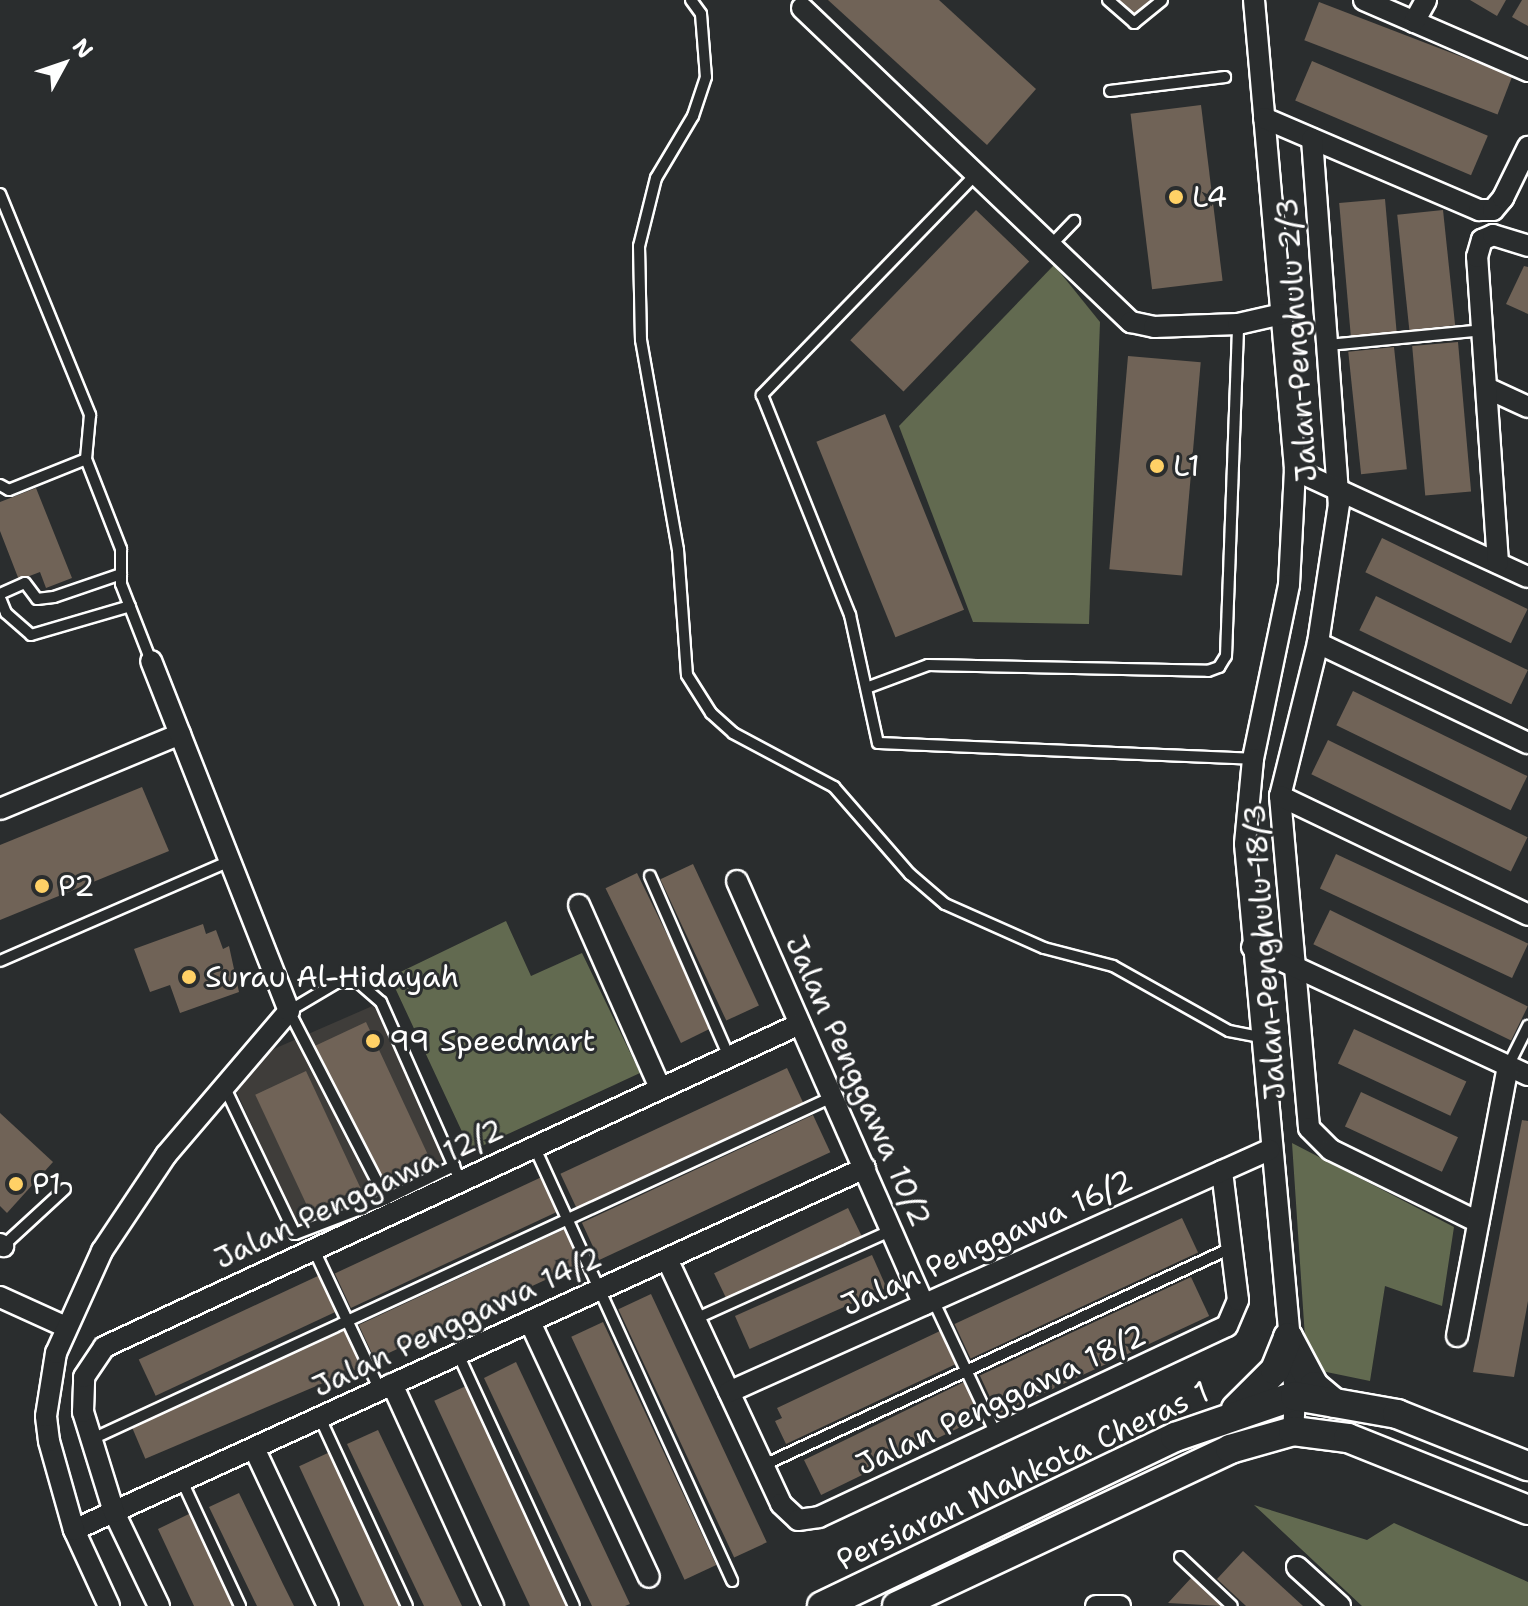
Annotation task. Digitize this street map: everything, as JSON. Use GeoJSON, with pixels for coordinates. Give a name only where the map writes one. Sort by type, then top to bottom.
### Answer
{"type":"FeatureCollection","features":[{"type":"Feature","properties":{"kind":"main road"},"geometry":{"type":"LineString","coordinates":[[1288,1337],[1314,1386],[1334,1403]]}},
{"type":"Feature","properties":{"kind":"main road"},"geometry":{"type":"LineString","coordinates":[[1223,1420],[1260,1390],[1288,1337]]}},
{"type":"Feature","properties":{"kind":"main road","name":"Persiaran Mahkota Cheras 1"},"geometry":{"type":"LineString","coordinates":[[822,1606],[1175,1437],[1295,1396],[1397,1414],[1528,1466]]}},
{"type":"Feature","properties":{"kind":"main road","name":"Persiaran Mahkota Cheras 1"},"geometry":{"type":"LineString","coordinates":[[897,1606],[1230,1449],[1293,1431],[1348,1438],[1528,1510]]}},
{"type":"Feature","properties":{"kind":"street"},"geometry":{"type":"LineString","coordinates":[[1254,0],[1295,470],[1289,585],[1253,759],[1245,844],[1269,1150],[1295,1396],[1293,1431]]}},
{"type":"Feature","properties":{"kind":"street"},"geometry":{"type":"LineString","coordinates":[[1364,0],[1528,71]]}},
{"type":"Feature","properties":{"kind":"street"},"geometry":{"type":"LineString","coordinates":[[1414,22],[1426,0]]}},
{"type":"Feature","properties":{"kind":"street"},"geometry":{"type":"LineString","coordinates":[[802,8],[1131,322],[1154,327],[1238,324],[1282,314]]}},
{"type":"Feature","properties":{"kind":"street"},"geometry":{"type":"LineString","coordinates":[[1264,118],[1479,210],[1493,210],[1528,147]]}},
{"type":"Feature","properties":{"kind":"street","name":"Jalan Penghulu 2/3"},"geometry":{"type":"LineString","coordinates":[[1312,139],[1339,490],[1337,535]]}},
{"type":"Feature","properties":{"kind":"street"},"geometry":{"type":"LineString","coordinates":[[1498,555],[1489,389],[1477,257],[1482,240],[1498,235],[1528,246]]}},
{"type":"Feature","properties":{"kind":"street"},"geometry":{"type":"LineString","coordinates":[[1489,389],[1528,407]]}},
{"type":"Feature","properties":{"kind":"street"},"geometry":{"type":"LineString","coordinates":[[1295,470],[1498,555],[1528,577]]}},
{"type":"Feature","properties":{"kind":"street","name":"Jalan Penghulu 18/3"},"geometry":{"type":"LineString","coordinates":[[1337,535],[1318,643],[1280,796],[1309,1128],[1331,1150],[1478,1222]]}},
{"type":"Feature","properties":{"kind":"street"},"geometry":{"type":"LineString","coordinates":[[1318,643],[1528,743]]}},
{"type":"Feature","properties":{"kind":"street"},"geometry":{"type":"LineString","coordinates":[[109,1606],[74,1530],[46,1416],[66,1327],[102,1251],[166,1155],[289,1011],[151,661]]}},
{"type":"Feature","properties":{"kind":"street"},"geometry":{"type":"LineString","coordinates":[[0,809],[180,734]]}},
{"type":"Feature","properties":{"kind":"street"},"geometry":{"type":"LineString","coordinates":[[1280,796],[1528,915]]}},
{"type":"Feature","properties":{"kind":"street","name":"Jalan Penggawa 10/2"},"geometry":{"type":"LineString","coordinates":[[737,881],[892,1230],[928,1302]]}},
{"type":"Feature","properties":{"kind":"street"},"geometry":{"type":"LineString","coordinates":[[579,905],[660,1088]]}},
{"type":"Feature","properties":{"kind":"street"},"geometry":{"type":"LineString","coordinates":[[1252,947],[1528,1075]]}},
{"type":"Feature","properties":{"kind":"street","name":"Jalan Penggawa 12/2"},"geometry":{"type":"LineString","coordinates":[[159,1606],[114,1512],[89,1440],[81,1397],[84,1377],[104,1347],[314,1250],[457,1173],[534,1146],[800,1024]]}},
{"type":"Feature","properties":{"kind":"street"},"geometry":{"type":"LineString","coordinates":[[1457,1336],[1508,1066]]}},
{"type":"Feature","properties":{"kind":"street","name":"Jalan Penggawa 16/2"},"geometry":{"type":"LineString","coordinates":[[729,1392],[1269,1150]]}},
{"type":"Feature","properties":{"kind":"street","name":"Jalan Penggawa 14/2"},"geometry":{"type":"LineString","coordinates":[[74,1530],[865,1168]]}},
{"type":"Feature","properties":{"kind":"street"},"geometry":{"type":"LineString","coordinates":[[1222,1171],[1233,1247]]}},
{"type":"Feature","properties":{"kind":"street","name":"Jalan Penggawa 18/2"},"geometry":{"type":"LineString","coordinates":[[764,1465],[781,1504],[798,1520],[819,1517],[997,1437],[1227,1326],[1238,1300],[1233,1247]]}},
{"type":"Feature","properties":{"kind":"street"},"geometry":{"type":"LineString","coordinates":[[667,1259],[764,1465]]}},
{"type":"Feature","properties":{"kind":"street"},"geometry":{"type":"LineString","coordinates":[[0,1297],[66,1327]]}},
{"type":"Feature","properties":{"kind":"street"},"geometry":{"type":"LineString","coordinates":[[530,1322],[649,1577]]}},
{"type":"Feature","properties":{"kind":"street"},"geometry":{"type":"LineString","coordinates":[[386,1387],[493,1606]]}},
{"type":"Feature","properties":{"kind":"street"},"geometry":{"type":"LineString","coordinates":[[254,1448],[328,1606]]}},
{"type":"Feature","properties":{"kind":"street"},"geometry":{"type":"LineString","coordinates":[[1297,1567],[1340,1606]]}},
{"type":"Feature","properties":{"kind":"street"},"geometry":{"type":"LineString","coordinates":[[1096,1606],[1120,1606]]}},
{"type":"Feature","properties":{"kind":"lane"},"geometry":{"type":"LineString","coordinates":[[691,0],[701,14],[706,77],[693,116],[656,178],[639,246],[641,340],[678,550],[687,675],[711,713],[733,733],[834,787],[910,874],[945,904],[1044,948],[1113,966],[1229,1031],[1260,1037]]}},
{"type":"Feature","properties":{"kind":"lane"},"geometry":{"type":"LineString","coordinates":[[1108,0],[1134,23],[1162,0]]}},
{"type":"Feature","properties":{"kind":"lane"},"geometry":{"type":"LineString","coordinates":[[1110,91],[1225,77]]}},
{"type":"Feature","properties":{"kind":"lane"},"geometry":{"type":"LineString","coordinates":[[976,174],[762,395],[850,615],[869,687],[878,743],[889,747],[1253,759]]}},
{"type":"Feature","properties":{"kind":"lane"},"geometry":{"type":"LineString","coordinates":[[0,194],[90,415],[86,459],[121,549],[121,574],[151,661]]}},
{"type":"Feature","properties":{"kind":"lane"},"geometry":{"type":"LineString","coordinates":[[1050,246],[1074,221]]}},
{"type":"Feature","properties":{"kind":"lane"},"geometry":{"type":"LineString","coordinates":[[869,687],[928,665],[1208,671],[1219,667],[1226,656],[1238,324]]}},
{"type":"Feature","properties":{"kind":"lane"},"geometry":{"type":"LineString","coordinates":[[1328,345],[1484,330]]}},
{"type":"Feature","properties":{"kind":"lane"},"geometry":{"type":"LineString","coordinates":[[0,485],[9,490],[86,459]]}},
{"type":"Feature","properties":{"kind":"lane"},"geometry":{"type":"LineString","coordinates":[[121,574],[54,597],[37,599],[25,583],[0,596],[6,613],[31,635],[130,606]]}},
{"type":"Feature","properties":{"kind":"lane"},"geometry":{"type":"LineString","coordinates":[[0,961],[230,861]]}},
{"type":"Feature","properties":{"kind":"lane"},"geometry":{"type":"LineString","coordinates":[[650,876],[729,1057]]}},
{"type":"Feature","properties":{"kind":"lane"},"geometry":{"type":"LineString","coordinates":[[225,1088],[295,1234],[457,1173],[381,1002],[359,983],[347,981],[289,1011],[386,1199]]}},
{"type":"Feature","properties":{"kind":"lane"},"geometry":{"type":"LineString","coordinates":[[1508,1066],[1528,1026]]}},
{"type":"Feature","properties":{"kind":"lane"},"geometry":{"type":"LineString","coordinates":[[89,1440],[832,1097]]}},
{"type":"Feature","properties":{"kind":"lane"},"geometry":{"type":"LineString","coordinates":[[534,1146],[603,1288],[732,1581]]}},
{"type":"Feature","properties":{"kind":"lane"},"geometry":{"type":"LineString","coordinates":[[2,1245],[65,1189]]}},
{"type":"Feature","properties":{"kind":"lane"},"geometry":{"type":"LineString","coordinates":[[695,1319],[892,1230]]}},
{"type":"Feature","properties":{"kind":"lane"},"geometry":{"type":"LineString","coordinates":[[764,1465],[1233,1247]]}},
{"type":"Feature","properties":{"kind":"lane"},"geometry":{"type":"LineString","coordinates":[[314,1250],[347,1321],[386,1387]]}},
{"type":"Feature","properties":{"kind":"lane"},"geometry":{"type":"LineString","coordinates":[[928,1302],[968,1369],[997,1437]]}},
{"type":"Feature","properties":{"kind":"lane"},"geometry":{"type":"LineString","coordinates":[[458,1354],[574,1606]]}},
{"type":"Feature","properties":{"kind":"lane"},"geometry":{"type":"LineString","coordinates":[[320,1418],[407,1606]]}},
{"type":"Feature","properties":{"kind":"lane"},"geometry":{"type":"LineString","coordinates":[[182,1481],[240,1606]]}},
{"type":"Feature","properties":{"kind":"lane"},"geometry":{"type":"LineString","coordinates":[[1180,1557],[1232,1606]]}},
{"type":"Feature","properties":{"kind":"shaded area"},"geometry":{"type":"Polygon","coordinates":[[[377,1004],[446,1158],[298,1228],[234,1086],[260,1055],[377,1004]]]}},
{"type":"Feature","properties":{"kind":"green space"},"geometry":{"type":"Polygon","coordinates":[[[1054,265],[1100,322],[1089,624],[973,622],[899,426],[1054,265]]]}},
{"type":"Feature","properties":{"kind":"green space"},"geometry":{"type":"Polygon","coordinates":[[[506,921],[531,976],[582,953],[640,1073],[471,1151],[390,977],[506,921]]]}},
{"type":"Feature","properties":{"kind":"green space"},"geometry":{"type":"Polygon","coordinates":[[[1292,1143],[1454,1227],[1442,1306],[1385,1286],[1370,1381],[1307,1368],[1292,1143]]]}},
{"type":"Feature","properties":{"kind":"green space"},"geometry":{"type":"Polygon","coordinates":[[[1254,1505],[1367,1540],[1394,1523],[1528,1582],[1528,1606],[1362,1606],[1254,1505]]]}},
{"type":"Feature","properties":{"kind":"building"},"geometry":{"type":"Polygon","coordinates":[[[828,0],[939,0],[1036,89],[987,145],[828,0]]]}},
{"type":"Feature","properties":{"kind":"building"},"geometry":{"type":"Polygon","coordinates":[[[1118,0],[1150,0],[1135,16],[1118,0]]]}},
{"type":"Feature","properties":{"kind":"building"},"geometry":{"type":"Polygon","coordinates":[[[1470,0],[1506,0],[1497,16],[1470,0]]]}},
{"type":"Feature","properties":{"kind":"building"},"geometry":{"type":"Polygon","coordinates":[[[1522,0],[1528,0],[1528,26],[1512,17],[1522,0]]]}},
{"type":"Feature","properties":{"kind":"building"},"geometry":{"type":"Polygon","coordinates":[[[1319,2],[1512,76],[1498,114],[1304,40],[1319,2]]]}},
{"type":"Feature","properties":{"kind":"building"},"geometry":{"type":"Polygon","coordinates":[[[1312,61],[1488,136],[1471,175],[1295,101],[1312,61]]]}},
{"type":"Feature","properties":{"kind":"building","name":"L4"},"geometry":{"type":"Polygon","coordinates":[[[1201,105],[1223,281],[1152,289],[1131,114],[1201,105]]]}},
{"type":"Feature","properties":{"kind":"building"},"geometry":{"type":"Polygon","coordinates":[[[1385,199],[1397,332],[1351,336],[1339,203],[1385,199]]]}},
{"type":"Feature","properties":{"kind":"building"},"geometry":{"type":"Polygon","coordinates":[[[976,210],[1029,261],[903,392],[850,340],[976,210]]]}},
{"type":"Feature","properties":{"kind":"building"},"geometry":{"type":"Polygon","coordinates":[[[1443,210],[1455,325],[1409,330],[1397,215],[1443,210]]]}},
{"type":"Feature","properties":{"kind":"building"},"geometry":{"type":"Polygon","coordinates":[[[1524,266],[1528,267],[1528,314],[1506,304],[1524,266]]]}},
{"type":"Feature","properties":{"kind":"building"},"geometry":{"type":"Polygon","coordinates":[[[1458,342],[1471,491],[1425,495],[1412,346],[1458,342]]]}},
{"type":"Feature","properties":{"kind":"building"},"geometry":{"type":"Polygon","coordinates":[[[1394,347],[1407,469],[1361,474],[1348,352],[1394,347]]]}},
{"type":"Feature","properties":{"kind":"building","name":"L1"},"geometry":{"type":"Polygon","coordinates":[[[1128,356],[1201,362],[1182,576],[1109,569],[1128,356]]]}},
{"type":"Feature","properties":{"kind":"building"},"geometry":{"type":"Polygon","coordinates":[[[885,414],[964,610],[895,637],[816,442],[885,414]]]}},
{"type":"Feature","properties":{"kind":"building"},"geometry":{"type":"Polygon","coordinates":[[[36,488],[72,578],[46,588],[40,572],[19,580],[0,531],[0,502],[36,488]]]}},
{"type":"Feature","properties":{"kind":"building"},"geometry":{"type":"Polygon","coordinates":[[[1382,538],[1528,609],[1511,643],[1365,572],[1382,538]]]}},
{"type":"Feature","properties":{"kind":"building"},"geometry":{"type":"Polygon","coordinates":[[[1376,596],[1528,670],[1511,704],[1359,630],[1376,596]]]}},
{"type":"Feature","properties":{"kind":"building"},"geometry":{"type":"Polygon","coordinates":[[[1353,691],[1527,776],[1511,810],[1336,725],[1353,691]]]}},
{"type":"Feature","properties":{"kind":"building"},"geometry":{"type":"Polygon","coordinates":[[[1328,740],[1528,837],[1511,871],[1311,774],[1328,740]]]}},
{"type":"Feature","properties":{"kind":"building","name":"P2"},"geometry":{"type":"Polygon","coordinates":[[[142,787],[169,851],[0,920],[0,845],[142,787]]]}},
{"type":"Feature","properties":{"kind":"building"},"geometry":{"type":"Polygon","coordinates":[[[1336,854],[1528,944],[1512,978],[1320,888],[1336,854]]]}},
{"type":"Feature","properties":{"kind":"building"},"geometry":{"type":"Polygon","coordinates":[[[693,864],[759,1005],[726,1021],[660,879],[693,864]]]}},
{"type":"Feature","properties":{"kind":"building"},"geometry":{"type":"Polygon","coordinates":[[[637,873],[712,1028],[681,1043],[606,888],[637,873]]]}},
{"type":"Feature","properties":{"kind":"building"},"geometry":{"type":"Polygon","coordinates":[[[1330,910],[1528,1006],[1511,1041],[1313,944],[1330,910]]]}},
{"type":"Feature","properties":{"kind":"building","name":"Surau Al-Hidayah"},"geometry":{"type":"Polygon","coordinates":[[[203,924],[206,934],[216,930],[223,949],[229,946],[239,992],[180,1013],[170,985],[150,992],[134,949],[203,924]]]}},
{"type":"Feature","properties":{"kind":"building"},"geometry":{"type":"Polygon","coordinates":[[[366,1022],[429,1157],[378,1181],[315,1046],[366,1022]]]}},
{"type":"Feature","properties":{"kind":"building"},"geometry":{"type":"Polygon","coordinates":[[[1354,1029],[1466,1081],[1450,1116],[1338,1063],[1354,1029]]]}},
{"type":"Feature","properties":{"kind":"building"},"geometry":{"type":"Polygon","coordinates":[[[787,1068],[803,1102],[576,1208],[560,1174],[787,1068]]]}},
{"type":"Feature","properties":{"kind":"building"},"geometry":{"type":"Polygon","coordinates":[[[306,1071],[361,1188],[310,1212],[255,1095],[306,1071]]]}},
{"type":"Feature","properties":{"kind":"building"},"geometry":{"type":"Polygon","coordinates":[[[1361,1092],[1458,1137],[1442,1172],[1345,1126],[1361,1092]]]}},
{"type":"Feature","properties":{"kind":"building","name":"P1"},"geometry":{"type":"Polygon","coordinates":[[[0,1113],[53,1162],[7,1213],[0,1206],[0,1113]]]}},
{"type":"Feature","properties":{"kind":"building"},"geometry":{"type":"Polygon","coordinates":[[[813,1115],[830,1152],[599,1260],[582,1223],[813,1115]]]}},
{"type":"Feature","properties":{"kind":"building"},"geometry":{"type":"Polygon","coordinates":[[[1522,1120],[1528,1121],[1528,1301],[1514,1377],[1473,1372],[1522,1120]]]}},
{"type":"Feature","properties":{"kind":"building"},"geometry":{"type":"Polygon","coordinates":[[[546,1175],[562,1209],[351,1308],[335,1273],[546,1175]]]}},
{"type":"Feature","properties":{"kind":"building"},"geometry":{"type":"Polygon","coordinates":[[[848,1208],[863,1239],[729,1304],[714,1273],[848,1208]]]}},
{"type":"Feature","properties":{"kind":"building"},"geometry":{"type":"Polygon","coordinates":[[[1182,1218],[1198,1252],[971,1359],[955,1324],[1182,1218]]]}},
{"type":"Feature","properties":{"kind":"building"},"geometry":{"type":"Polygon","coordinates":[[[569,1227],[585,1261],[375,1359],[359,1325],[569,1227]]]}},
{"type":"Feature","properties":{"kind":"building"},"geometry":{"type":"Polygon","coordinates":[[[872,1255],[887,1288],[750,1349],[735,1316],[872,1255]]]}},
{"type":"Feature","properties":{"kind":"building"},"geometry":{"type":"Polygon","coordinates":[[[320,1275],[337,1311],[156,1396],[139,1360],[320,1275]]]}},
{"type":"Feature","properties":{"kind":"building"},"geometry":{"type":"Polygon","coordinates":[[[1191,1277],[1209,1316],[998,1414],[980,1375],[1191,1277]]]}},
{"type":"Feature","properties":{"kind":"building"},"geometry":{"type":"Polygon","coordinates":[[[651,1294],[767,1542],[734,1558],[618,1309],[651,1294]]]}},
{"type":"Feature","properties":{"kind":"building"},"geometry":{"type":"Polygon","coordinates":[[[603,1322],[716,1565],[685,1580],[571,1337],[603,1322]]]}},
{"type":"Feature","properties":{"kind":"building"},"geometry":{"type":"Polygon","coordinates":[[[346,1330],[362,1367],[145,1459],[130,1422],[346,1330]]]}},
{"type":"Feature","properties":{"kind":"building"},"geometry":{"type":"Polygon","coordinates":[[[940,1331],[956,1364],[786,1444],[775,1421],[782,1418],[777,1408],[940,1331]]]}},
{"type":"Feature","properties":{"kind":"building"},"geometry":{"type":"Polygon","coordinates":[[[516,1362],[630,1604],[592,1606],[484,1378],[516,1362]]]}},
{"type":"Feature","properties":{"kind":"building"},"geometry":{"type":"Polygon","coordinates":[[[964,1382],[981,1417],[821,1495],[804,1460],[964,1382]]]}},
{"type":"Feature","properties":{"kind":"building"},"geometry":{"type":"Polygon","coordinates":[[[466,1386],[569,1606],[530,1606],[434,1401],[466,1386]]]}},
{"type":"Feature","properties":{"kind":"building"},"geometry":{"type":"Polygon","coordinates":[[[378,1430],[462,1606],[424,1606],[347,1444],[378,1430]]]}},
{"type":"Feature","properties":{"kind":"building"},"geometry":{"type":"Polygon","coordinates":[[[330,1452],[402,1606],[364,1606],[299,1466],[330,1452]]]}},
{"type":"Feature","properties":{"kind":"building"},"geometry":{"type":"Polygon","coordinates":[[[239,1493],[294,1606],[257,1606],[253,1598],[209,1507],[239,1493]]]}},
{"type":"Feature","properties":{"kind":"building"},"geometry":{"type":"Polygon","coordinates":[[[191,1513],[235,1606],[194,1606],[158,1529],[191,1513]]]}},
{"type":"Feature","properties":{"kind":"building"},"geometry":{"type":"Polygon","coordinates":[[[1243,1551],[1303,1606],[1246,1606],[1217,1579],[1243,1551]]]}},
{"type":"Feature","properties":{"kind":"building"},"geometry":{"type":"Polygon","coordinates":[[[1192,1577],[1207,1592],[1223,1606],[1168,1603],[1192,1577]]]}},
{"type":"Feature","properties":{"kind":"place","name":"L4"},"geometry":{"type":"Point","coordinates":[1176,197]}},
{"type":"Feature","properties":{"kind":"place","name":"L1"},"geometry":{"type":"Point","coordinates":[1157,466]}},
{"type":"Feature","properties":{"kind":"place","name":"P2"},"geometry":{"type":"Point","coordinates":[42,886]}},
{"type":"Feature","properties":{"kind":"place","name":"Surau Al-Hidayah"},"geometry":{"type":"Point","coordinates":[189,977]}},
{"type":"Feature","properties":{"kind":"place","name":"99 Speedmart"},"geometry":{"type":"Point","coordinates":[373,1041]}},
{"type":"Feature","properties":{"kind":"place","name":"P1"},"geometry":{"type":"Point","coordinates":[16,1184]}}]}
